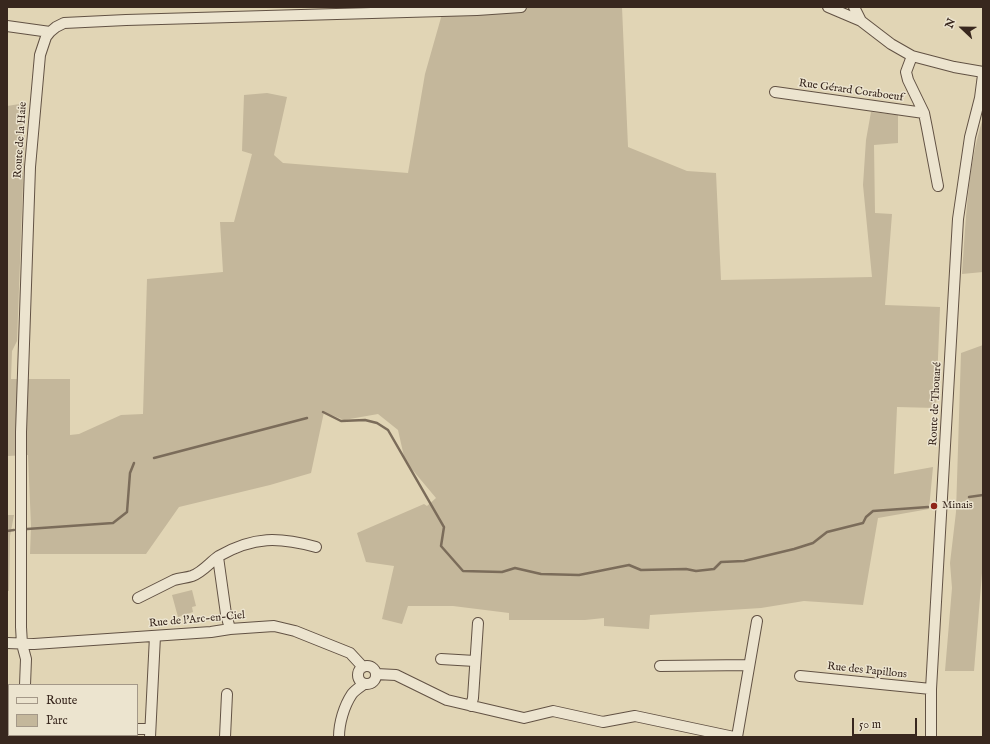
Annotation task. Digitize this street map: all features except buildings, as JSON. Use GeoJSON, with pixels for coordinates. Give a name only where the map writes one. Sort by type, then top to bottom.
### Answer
{"type":"FeatureCollection","features":[{"type":"Feature","properties":{"kind":"street"},"geometry":{"type":"LineString","coordinates":[[7,26],[50,32],[64,23],[521,7]]}},
{"type":"Feature","properties":{"kind":"street"},"geometry":{"type":"LineString","coordinates":[[828,7],[861,21],[891,44],[912,56],[954,67],[983,72]]}},
{"type":"Feature","properties":{"kind":"street"},"geometry":{"type":"LineString","coordinates":[[854,7],[861,21]]}},
{"type":"Feature","properties":{"kind":"street","name":"Route de la Haie"},"geometry":{"type":"LineString","coordinates":[[25,684],[26,659],[22,644],[21,627],[21,432],[30,167],[40,55],[46,37],[50,32]]}},
{"type":"Feature","properties":{"kind":"street","name":"Rue Gérard Coraboeuf"},"geometry":{"type":"LineString","coordinates":[[912,56],[906,72],[908,80],[924,113],[938,186]]}},
{"type":"Feature","properties":{"kind":"street","name":"Route de Thouaré"},"geometry":{"type":"LineString","coordinates":[[931,737],[931,689],[958,219],[970,137],[980,98],[983,75]]}},
{"type":"Feature","properties":{"kind":"street","name":"Rue Gérard Coraboeuf"},"geometry":{"type":"LineString","coordinates":[[775,92],[924,113]]}},
{"type":"Feature","properties":{"kind":"street"},"geometry":{"type":"LineString","coordinates":[[138,598],[176,580],[192,576],[200,572],[218,557],[238,546],[257,540],[285,540],[316,547]]}},
{"type":"Feature","properties":{"kind":"street"},"geometry":{"type":"LineString","coordinates":[[218,557],[226,614],[230,629]]}},
{"type":"Feature","properties":{"kind":"street"},"geometry":{"type":"LineString","coordinates":[[738,737],[757,621]]}},
{"type":"Feature","properties":{"kind":"street"},"geometry":{"type":"LineString","coordinates":[[471,706],[478,623]]}},
{"type":"Feature","properties":{"kind":"street","name":"Rue de l'Arc-en-Ciel"},"geometry":{"type":"LineString","coordinates":[[7,642],[22,644],[155,636],[274,626],[295,631],[350,653],[363,667]]}},
{"type":"Feature","properties":{"kind":"street"},"geometry":{"type":"LineString","coordinates":[[138,729],[150,733],[155,636]]}},
{"type":"Feature","properties":{"kind":"street"},"geometry":{"type":"LineString","coordinates":[[441,659],[475,661]]}},
{"type":"Feature","properties":{"kind":"street"},"geometry":{"type":"LineString","coordinates":[[660,666],[749,664]]}},
{"type":"Feature","properties":{"kind":"street"},"geometry":{"type":"LineString","coordinates":[[339,737],[344,711],[352,693],[364,684],[370,684],[375,680],[376,674],[372,667],[368,666],[360,669],[358,677],[364,684]]}},
{"type":"Feature","properties":{"kind":"street"},"geometry":{"type":"LineString","coordinates":[[376,674],[396,675],[447,700],[524,718],[553,711],[603,722],[635,716],[734,737]]}},
{"type":"Feature","properties":{"kind":"street","name":"Rue des Papillons"},"geometry":{"type":"LineString","coordinates":[[800,676],[931,689]]}},
{"type":"Feature","properties":{"kind":"street"},"geometry":{"type":"LineString","coordinates":[[225,737],[227,694]]}},
{"type":"Feature","properties":{"kind":"green space"},"geometry":{"type":"Polygon","coordinates":[[[444,7],[622,7],[628,147],[687,171],[716,173],[721,280],[872,277],[863,185],[866,140],[871,112],[898,115],[898,143],[874,145],[875,213],[892,214],[885,305],[940,307],[936,408],[897,407],[894,474],[933,467],[929,509],[878,518],[863,605],[804,601],[761,608],[650,615],[649,629],[604,626],[604,618],[585,620],[509,620],[509,613],[453,606],[408,606],[402,624],[382,619],[394,566],[366,562],[357,533],[424,504],[427,506],[436,498],[405,461],[398,430],[378,414],[344,420],[324,412],[311,473],[270,485],[179,507],[146,554],[30,554],[31,526],[28,455],[7,456],[7,106],[26,103],[17,341],[12,351],[11,379],[70,379],[70,435],[79,434],[121,415],[143,414],[147,279],[223,272],[220,222],[234,222],[252,154],[242,151],[244,95],[267,93],[287,97],[274,155],[283,163],[408,173],[425,74],[444,7]]]}},
{"type":"Feature","properties":{"kind":"green space"},"geometry":{"type":"Polygon","coordinates":[[[983,118],[983,272],[962,274],[970,176],[983,118]]]}},
{"type":"Feature","properties":{"kind":"green space"},"geometry":{"type":"Polygon","coordinates":[[[983,345],[983,572],[974,671],[945,671],[952,588],[950,563],[956,512],[961,353],[983,345]]]}},
{"type":"Feature","properties":{"kind":"green space"},"geometry":{"type":"Polygon","coordinates":[[[7,515],[14,515],[10,536],[9,591],[7,591],[7,515]]]}},
{"type":"Feature","properties":{"kind":"green space"},"geometry":{"type":"Polygon","coordinates":[[[192,590],[196,606],[192,607],[193,612],[178,617],[172,595],[192,590]]]}},
{"type":"Feature","properties":{"kind":"waterway"},"geometry":{"type":"LineString","coordinates":[[323,412],[341,421],[365,420],[377,423],[388,430],[444,527],[441,546],[463,571],[502,572],[515,568],[541,574],[579,575],[629,565],[641,570],[686,569],[696,571],[714,569],[721,562],[744,561],[813,543],[827,532],[863,523],[866,517],[873,511],[928,507]]}},
{"type":"Feature","properties":{"kind":"waterway"},"geometry":{"type":"LineString","coordinates":[[154,458],[307,418]]}},
{"type":"Feature","properties":{"kind":"waterway"},"geometry":{"type":"LineString","coordinates":[[27,529],[113,523],[127,512],[130,473],[134,463]]}},
{"type":"Feature","properties":{"kind":"waterway"},"geometry":{"type":"LineString","coordinates":[[969,497],[983,495]]}},
{"type":"Feature","properties":{"kind":"waterway"},"geometry":{"type":"LineString","coordinates":[[7,531],[14,530]]}},
{"type":"Feature","properties":{"kind":"place","name":"Minais"},"geometry":{"type":"Point","coordinates":[934,506]}}]}
